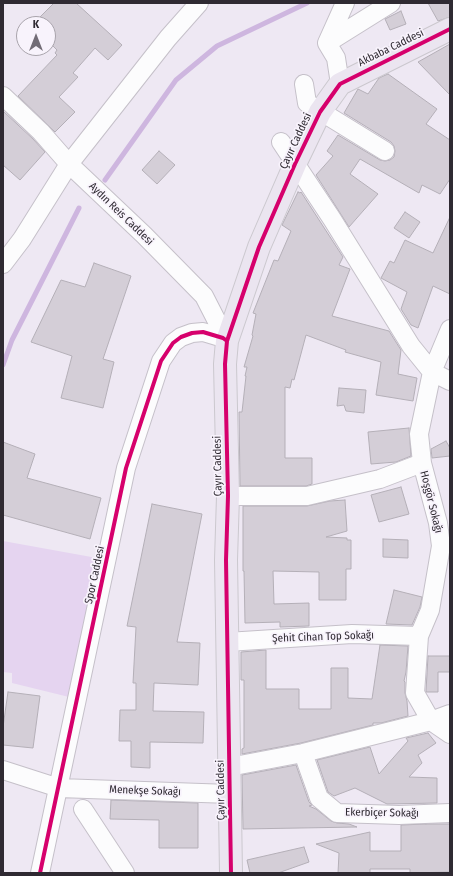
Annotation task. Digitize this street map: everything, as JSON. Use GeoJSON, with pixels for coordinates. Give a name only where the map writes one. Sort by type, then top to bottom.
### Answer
{"type":"FeatureCollection","features":[{"type":"Feature","properties":{"kind":"main road","name":"Akbaba Caddesi"},"geometry":{"type":"LineString","coordinates":[[340,84],[450,29]]}},
{"type":"Feature","properties":{"kind":"main road","name":"Çayır Caddesi"},"geometry":{"type":"LineString","coordinates":[[231,873],[226,560],[228,496],[226,341],[259,247],[295,164],[320,112],[340,84]]}},
{"type":"Feature","properties":{"kind":"street"},"geometry":{"type":"LineString","coordinates":[[3,264],[22,240],[69,164],[168,38],[199,3]]}},
{"type":"Feature","properties":{"kind":"street"},"geometry":{"type":"LineString","coordinates":[[327,43],[345,3]]}},
{"type":"Feature","properties":{"kind":"street"},"geometry":{"type":"LineString","coordinates":[[327,43],[391,3]]}},
{"type":"Feature","properties":{"kind":"street"},"geometry":{"type":"LineString","coordinates":[[327,43],[336,58],[340,84]]}},
{"type":"Feature","properties":{"kind":"street"},"geometry":{"type":"LineString","coordinates":[[304,84],[307,103],[386,151]]}},
{"type":"Feature","properties":{"kind":"street","name":"Aydın Reis Caddesi"},"geometry":{"type":"LineString","coordinates":[[3,96],[41,132],[69,164],[144,235],[204,296],[226,341]]}},
{"type":"Feature","properties":{"kind":"street"},"geometry":{"type":"LineString","coordinates":[[281,142],[332,219],[411,346],[432,372],[450,381]]}},
{"type":"Feature","properties":{"kind":"street","name":"Hoşgör Sokağı"},"geometry":{"type":"LineString","coordinates":[[450,329],[432,372],[419,434],[422,463],[438,523],[446,545],[430,610],[419,636],[415,693],[431,721],[450,734]]}},
{"type":"Feature","properties":{"kind":"street","name":"Spor Caddesi"},"geometry":{"type":"LineString","coordinates":[[40,873],[126,468],[161,361],[173,343],[181,336],[203,332],[223,338],[226,341]]}},
{"type":"Feature","properties":{"kind":"street"},"geometry":{"type":"LineString","coordinates":[[228,496],[308,496],[380,479],[422,463]]}},
{"type":"Feature","properties":{"kind":"street","name":"Şehit Cihan Top Sokağı"},"geometry":{"type":"LineString","coordinates":[[227,642],[352,634],[419,636]]}},
{"type":"Feature","properties":{"kind":"street"},"geometry":{"type":"LineString","coordinates":[[230,767],[303,753],[431,721],[450,714]]}},
{"type":"Feature","properties":{"kind":"street","name":"Ekerbiçer Sokağı"},"geometry":{"type":"LineString","coordinates":[[303,753],[319,798],[337,812],[399,815],[450,813]]}},
{"type":"Feature","properties":{"kind":"street","name":"Menekşe Sokağı"},"geometry":{"type":"LineString","coordinates":[[3,770],[59,788],[230,794]]}},
{"type":"Feature","properties":{"kind":"street"},"geometry":{"type":"LineString","coordinates":[[83,809],[125,873]]}},
{"type":"Feature","properties":{"kind":"shaded area"},"geometry":{"type":"Polygon","coordinates":[[[3,541],[97,558],[69,697],[12,683],[12,673],[3,672],[3,541]]]}},
{"type":"Feature","properties":{"kind":"building"},"geometry":{"type":"Polygon","coordinates":[[[54,3],[76,3],[122,45],[108,60],[95,48],[73,73],[78,77],[59,97],[75,112],[55,132],[18,96],[57,55],[56,16],[41,16],[54,3]]]}},
{"type":"Feature","properties":{"kind":"building"},"geometry":{"type":"Polygon","coordinates":[[[428,3],[450,3],[450,17],[438,21],[428,3]]]}},
{"type":"Feature","properties":{"kind":"building"},"geometry":{"type":"Polygon","coordinates":[[[401,11],[406,24],[390,30],[385,19],[401,11]]]}},
{"type":"Feature","properties":{"kind":"building"},"geometry":{"type":"Polygon","coordinates":[[[450,44],[450,95],[418,62],[450,44]]]}},
{"type":"Feature","properties":{"kind":"building"},"geometry":{"type":"Polygon","coordinates":[[[388,74],[437,109],[426,124],[450,140],[450,179],[440,194],[422,185],[419,193],[360,159],[350,174],[378,194],[349,227],[316,175],[333,156],[327,151],[338,135],[380,160],[390,160],[394,157],[394,146],[391,142],[344,113],[358,89],[368,94],[379,78],[388,74]]]}},
{"type":"Feature","properties":{"kind":"building"},"geometry":{"type":"Polygon","coordinates":[[[3,111],[45,152],[20,180],[3,165],[3,111]]]}},
{"type":"Feature","properties":{"kind":"building"},"geometry":{"type":"Polygon","coordinates":[[[159,151],[175,165],[157,184],[142,170],[159,151]]]}},
{"type":"Feature","properties":{"kind":"building"},"geometry":{"type":"Polygon","coordinates":[[[298,192],[301,192],[343,257],[339,265],[350,269],[332,316],[389,331],[401,350],[398,374],[417,378],[413,401],[376,395],[381,362],[345,352],[346,350],[306,335],[294,380],[292,379],[290,388],[285,387],[285,458],[312,458],[312,484],[306,486],[240,486],[239,412],[242,412],[247,367],[244,367],[253,336],[256,314],[253,313],[274,260],[278,261],[291,231],[282,225],[298,192]]]}},
{"type":"Feature","properties":{"kind":"building"},"geometry":{"type":"Polygon","coordinates":[[[405,212],[420,222],[409,238],[394,228],[405,212]]]}},
{"type":"Feature","properties":{"kind":"building"},"geometry":{"type":"Polygon","coordinates":[[[450,217],[450,294],[433,286],[418,328],[411,325],[401,309],[407,292],[381,278],[390,261],[394,263],[405,240],[433,253],[450,217]]]}},
{"type":"Feature","properties":{"kind":"building"},"geometry":{"type":"Polygon","coordinates":[[[94,263],[131,276],[103,359],[114,362],[103,408],[61,398],[72,356],[31,342],[61,280],[85,287],[94,263]]]}},
{"type":"Feature","properties":{"kind":"building"},"geometry":{"type":"Polygon","coordinates":[[[339,388],[366,390],[364,413],[346,411],[344,405],[337,406],[339,388]]]}},
{"type":"Feature","properties":{"kind":"building"},"geometry":{"type":"Polygon","coordinates":[[[409,428],[411,456],[396,462],[371,464],[368,432],[409,428]]]}},
{"type":"Feature","properties":{"kind":"building"},"geometry":{"type":"Polygon","coordinates":[[[446,441],[450,448],[450,456],[432,458],[431,449],[446,441]]]}},
{"type":"Feature","properties":{"kind":"building"},"geometry":{"type":"Polygon","coordinates":[[[3,442],[35,454],[27,478],[101,498],[90,539],[3,515],[3,442]]]}},
{"type":"Feature","properties":{"kind":"building"},"geometry":{"type":"Polygon","coordinates":[[[401,487],[409,514],[379,522],[371,495],[401,487]]]}},
{"type":"Feature","properties":{"kind":"building"},"geometry":{"type":"Polygon","coordinates":[[[345,500],[347,531],[326,537],[347,538],[347,540],[351,540],[351,569],[346,569],[346,600],[319,600],[319,572],[273,571],[274,604],[309,603],[309,626],[280,627],[280,622],[245,623],[243,506],[307,506],[330,501],[345,500]]]}},
{"type":"Feature","properties":{"kind":"building"},"geometry":{"type":"Polygon","coordinates":[[[152,504],[202,514],[177,642],[200,643],[198,685],[154,683],[153,711],[204,712],[203,743],[150,742],[150,768],[131,767],[131,741],[119,741],[120,710],[136,710],[136,683],[133,683],[136,627],[127,626],[152,504]]]}},
{"type":"Feature","properties":{"kind":"building"},"geometry":{"type":"Polygon","coordinates":[[[383,539],[408,540],[408,558],[383,557],[383,539]]]}},
{"type":"Feature","properties":{"kind":"building"},"geometry":{"type":"Polygon","coordinates":[[[394,590],[422,597],[420,607],[412,625],[386,624],[394,590]]]}},
{"type":"Feature","properties":{"kind":"building"},"geometry":{"type":"Polygon","coordinates":[[[380,645],[408,646],[404,681],[408,716],[381,723],[373,723],[373,725],[301,743],[242,754],[242,749],[244,748],[244,680],[241,680],[241,652],[266,650],[266,689],[299,689],[299,709],[331,709],[331,668],[348,668],[348,698],[372,699],[380,645]]]}},
{"type":"Feature","properties":{"kind":"building"},"geometry":{"type":"Polygon","coordinates":[[[428,656],[450,656],[450,672],[438,672],[438,692],[426,692],[428,656]]]}},
{"type":"Feature","properties":{"kind":"building"},"geometry":{"type":"Polygon","coordinates":[[[8,692],[40,696],[33,748],[3,745],[3,727],[8,692]]]}},
{"type":"Feature","properties":{"kind":"building"},"geometry":{"type":"Polygon","coordinates":[[[428,733],[436,743],[418,755],[422,763],[409,777],[437,778],[437,803],[387,804],[355,788],[334,796],[328,792],[317,760],[370,747],[379,774],[408,741],[406,738],[428,733]]]}},
{"type":"Feature","properties":{"kind":"building"},"geometry":{"type":"Polygon","coordinates":[[[296,765],[309,802],[312,805],[309,806],[316,809],[331,821],[357,827],[243,829],[242,775],[296,765]]]}},
{"type":"Feature","properties":{"kind":"building"},"geometry":{"type":"Polygon","coordinates":[[[111,800],[198,803],[198,848],[159,848],[159,820],[110,819],[111,800]]]}},
{"type":"Feature","properties":{"kind":"building"},"geometry":{"type":"Polygon","coordinates":[[[450,824],[450,872],[410,873],[410,869],[370,869],[370,873],[338,873],[339,853],[316,844],[370,832],[370,851],[401,851],[401,825],[450,824]]]}},
{"type":"Feature","properties":{"kind":"building"},"geometry":{"type":"Polygon","coordinates":[[[304,847],[309,862],[278,873],[250,873],[247,860],[304,847]]]}},
{"type":"Feature","properties":{"kind":"waterway"},"geometry":{"type":"LineString","coordinates":[[105,180],[176,80],[217,46],[307,3]]}},
{"type":"Feature","properties":{"kind":"waterway"},"geometry":{"type":"LineString","coordinates":[[3,365],[12,340],[79,208]]}},
{"type":"Feature","properties":{"kind":"cycle path"},"geometry":{"type":"LineString","coordinates":[[231,873],[226,560],[228,496],[225,364],[227,341],[259,247],[295,164],[320,112],[340,84],[450,29]]}},
{"type":"Feature","properties":{"kind":"cycle path"},"geometry":{"type":"LineString","coordinates":[[40,873],[126,468],[161,361],[173,343],[181,337],[192,333],[203,332],[223,338],[227,341]]}}]}
